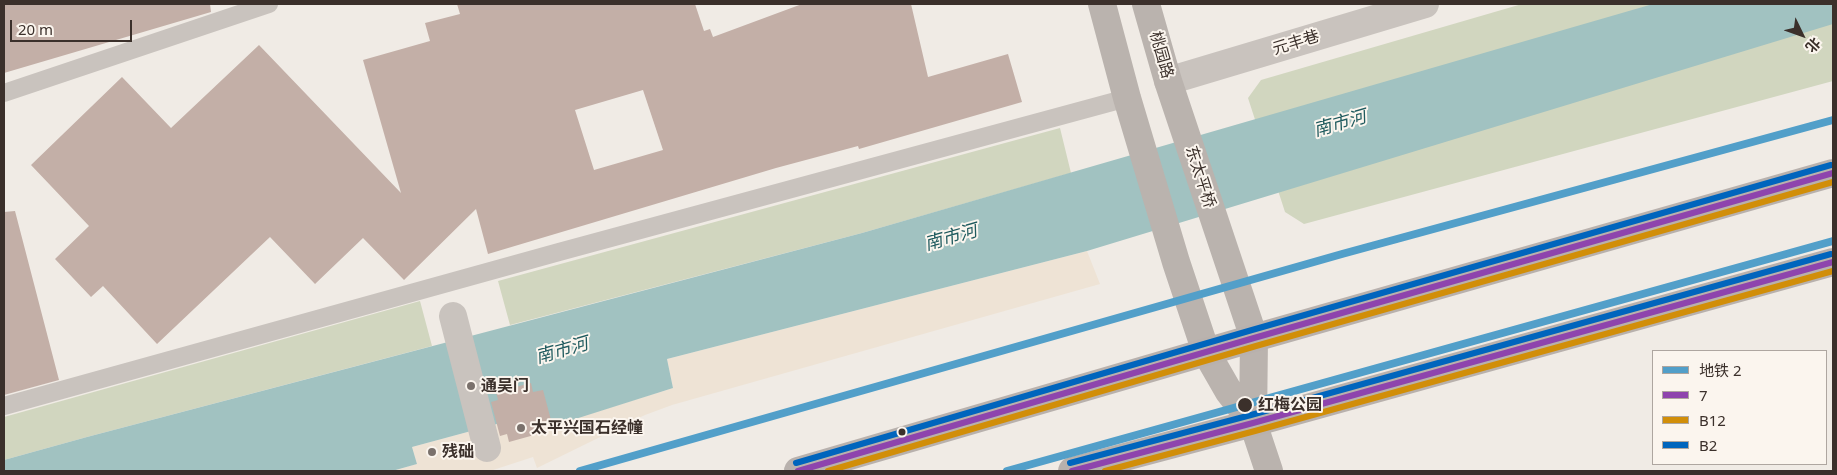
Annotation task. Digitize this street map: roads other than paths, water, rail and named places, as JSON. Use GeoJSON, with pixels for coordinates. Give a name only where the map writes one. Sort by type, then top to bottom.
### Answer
{"type":"FeatureCollection","features":[{"type":"Feature","properties":{"kind":"main road"},"geometry":{"type":"LineString","coordinates":[[1102,4],[1176,262],[1206,352],[1229,392],[1253,423]]}},
{"type":"Feature","properties":{"kind":"main road","name":"桃园路"},"geometry":{"type":"LineString","coordinates":[[1146,4],[1177,107]]}},
{"type":"Feature","properties":{"kind":"main road","name":"东太平桥"},"geometry":{"type":"LineString","coordinates":[[1177,107],[1254,338]]}},
{"type":"Feature","properties":{"kind":"main road"},"geometry":{"type":"LineString","coordinates":[[798,471],[1254,338],[1833,173]]}},
{"type":"Feature","properties":{"kind":"main road"},"geometry":{"type":"LineString","coordinates":[[1072,471],[1253,423],[1833,262]]}},
{"type":"Feature","properties":{"kind":"main road"},"geometry":{"type":"LineString","coordinates":[[1254,338],[1253,423],[1269,471]]}},
{"type":"Feature","properties":{"kind":"street","name":"元丰巷"},"geometry":{"type":"LineString","coordinates":[[1168,81],[1425,4]]}},
{"type":"Feature","properties":{"kind":"street"},"geometry":{"type":"LineString","coordinates":[[453,316],[487,448]]}},
{"type":"Feature","properties":{"kind":"lane"},"geometry":{"type":"LineString","coordinates":[[4,93],[268,4]]}},
{"type":"Feature","properties":{"kind":"lane"},"geometry":{"type":"LineString","coordinates":[[4,406],[549,254],[1131,110]]}},
{"type":"Feature","properties":{"kind":"water","name":"南市河"},"geometry":{"type":"Polygon","coordinates":[[[1653,4],[1833,4],[1833,24],[1087,251],[667,359],[673,388],[550,427],[545,411],[412,447],[417,464],[392,471],[4,471],[4,460],[862,233],[1653,4]]]}},
{"type":"Feature","properties":{"kind":"metro line","name":"2"},"geometry":{"type":"LineString","coordinates":[[580,471],[1342,254],[1833,120]]}},
{"type":"Feature","properties":{"kind":"metro line","name":"2"},"geometry":{"type":"LineString","coordinates":[[1007,471],[1833,241]]}},
{"type":"Feature","properties":{"kind":"place","name":"通吴门"},"geometry":{"type":"Point","coordinates":[471,386]}},
{"type":"Feature","properties":{"kind":"place","name":"红梅公园"},"geometry":{"type":"Point","coordinates":[1245,405]}},
{"type":"Feature","properties":{"kind":"place","name":"太平兴国石经幢"},"geometry":{"type":"Point","coordinates":[521,428]}},
{"type":"Feature","properties":{"kind":"place","name":"残础"},"geometry":{"type":"Point","coordinates":[432,452]}}]}
